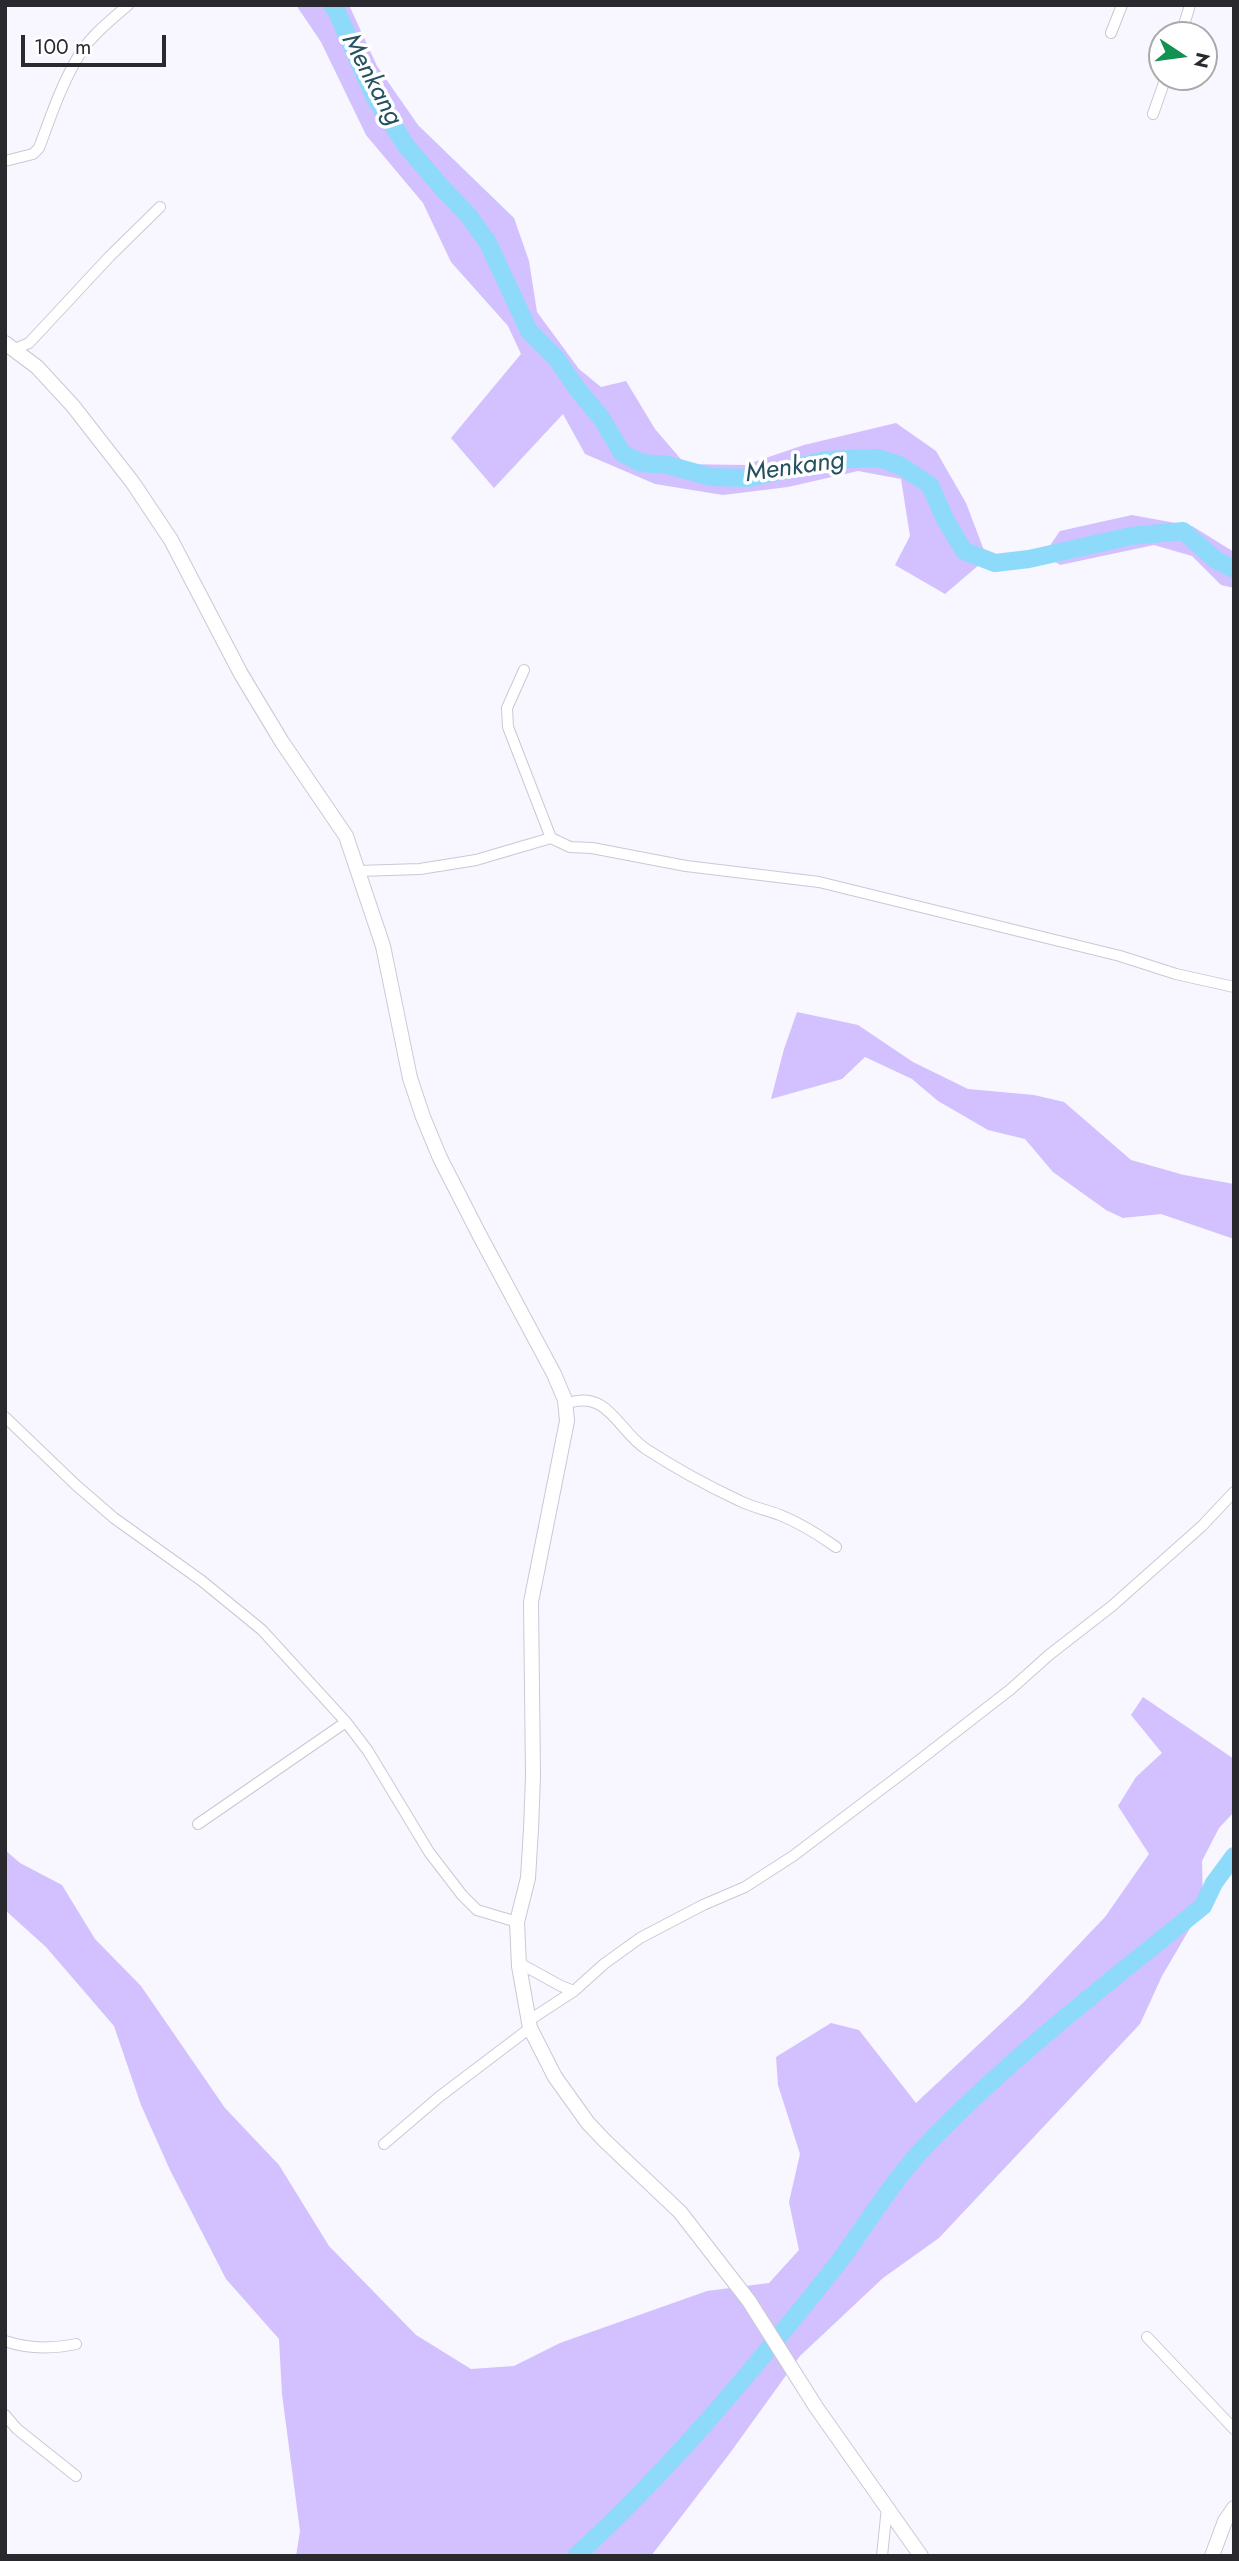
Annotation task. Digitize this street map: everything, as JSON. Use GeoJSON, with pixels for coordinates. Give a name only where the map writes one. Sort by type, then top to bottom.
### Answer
{"type":"FeatureCollection","features":[{"type":"Feature","properties":{"kind":"street"},"geometry":{"type":"LineString","coordinates":[[5,161],[33,154],[39,148],[59,96],[82,51],[103,26],[128,5]]}},
{"type":"Feature","properties":{"kind":"street"},"geometry":{"type":"LineString","coordinates":[[1111,33],[1122,5]]}},
{"type":"Feature","properties":{"kind":"street"},"geometry":{"type":"LineString","coordinates":[[1153,114],[1161,91]]}},
{"type":"Feature","properties":{"kind":"street"},"geometry":{"type":"LineString","coordinates":[[9,347],[29,343],[101,265],[160,207]]}},
{"type":"Feature","properties":{"kind":"street"},"geometry":{"type":"LineString","coordinates":[[9,347],[37,367],[92,427],[152,511],[171,540],[217,632],[248,686],[282,742],[340,826],[358,870],[383,946],[411,1078],[423,1117],[440,1158],[480,1237],[554,1374],[566,1407],[565,1443],[531,1602],[531,1815],[528,1878],[517,1922],[517,1946],[519,1963],[574,1991]]}},
{"type":"Feature","properties":{"kind":"street"},"geometry":{"type":"LineString","coordinates":[[524,670],[507,708],[508,727],[551,838],[570,847],[592,848],[674,864],[819,882],[1234,987]]}},
{"type":"Feature","properties":{"kind":"street"},"geometry":{"type":"LineString","coordinates":[[358,870],[420,869],[465,862],[551,838]]}},
{"type":"Feature","properties":{"kind":"street"},"geometry":{"type":"LineString","coordinates":[[566,1407],[568,1403],[576,1400],[594,1402],[612,1413],[636,1442],[652,1452],[740,1501],[783,1517],[836,1547]]}},
{"type":"Feature","properties":{"kind":"street"},"geometry":{"type":"LineString","coordinates":[[5,1417],[114,1518],[202,1581],[262,1630],[346,1722],[368,1751],[429,1852],[462,1895],[477,1910],[517,1922]]}},
{"type":"Feature","properties":{"kind":"street"},"geometry":{"type":"LineString","coordinates":[[384,2144],[604,1964],[640,1938],[703,1905],[745,1887],[793,1856],[908,1769],[1112,1606],[1202,1526],[1234,1492]]}},
{"type":"Feature","properties":{"kind":"street"},"geometry":{"type":"LineString","coordinates":[[198,1824],[346,1722]]}},
{"type":"Feature","properties":{"kind":"street"},"geometry":{"type":"LineString","coordinates":[[517,1946],[529,2025],[555,2077],[604,2140],[680,2212],[741,2291],[816,2407],[921,2556]]}},
{"type":"Feature","properties":{"kind":"street"},"geometry":{"type":"LineString","coordinates":[[1147,2337],[1234,2429]]}},
{"type":"Feature","properties":{"kind":"street"},"geometry":{"type":"LineString","coordinates":[[5,2341],[56,2348],[76,2344]]}},
{"type":"Feature","properties":{"kind":"street"},"geometry":{"type":"LineString","coordinates":[[5,2415],[16,2429],[76,2476]]}},
{"type":"Feature","properties":{"kind":"street"},"geometry":{"type":"LineString","coordinates":[[882,2556],[887,2507]]}},
{"type":"Feature","properties":{"kind":"street"},"geometry":{"type":"LineString","coordinates":[[1212,2556],[1225,2521],[1234,2508]]}},
{"type":"Feature","properties":{"kind":"shaded area"},"geometry":{"type":"Polygon","coordinates":[[[296,5],[349,5],[377,66],[418,125],[514,218],[529,261],[537,312],[579,369],[601,387],[626,381],[655,429],[685,464],[745,465],[804,445],[896,423],[936,451],[966,503],[987,558],[945,594],[895,565],[910,536],[901,479],[858,471],[788,487],[723,495],[655,484],[585,454],[563,414],[494,488],[451,438],[521,354],[508,326],[451,262],[423,203],[366,135],[321,42],[296,5]]]}},
{"type":"Feature","properties":{"kind":"shaded area"},"geometry":{"type":"Polygon","coordinates":[[[1132,515],[1192,526],[1234,552],[1234,588],[1221,585],[1192,556],[1154,545],[1060,565],[1044,554],[1060,531],[1132,515]]]}},
{"type":"Feature","properties":{"kind":"shaded area"},"geometry":{"type":"Polygon","coordinates":[[[797,1012],[858,1025],[913,1062],[968,1089],[1034,1095],[1064,1102],[1131,1160],[1184,1175],[1234,1184],[1234,1239],[1161,1214],[1123,1218],[1106,1210],[1053,1172],[1025,1139],[988,1130],[938,1101],[912,1079],[865,1057],[842,1079],[771,1099],[797,1012]]]}},
{"type":"Feature","properties":{"kind":"shaded area"},"geometry":{"type":"Polygon","coordinates":[[[1143,1697],[1234,1759],[1234,1812],[1219,1828],[1202,1861],[1203,1906],[1162,1976],[1140,2024],[939,2238],[883,2278],[800,2356],[651,2556],[296,2556],[300,2531],[282,2394],[279,2339],[226,2279],[170,2170],[141,2105],[114,2026],[46,1947],[5,1910],[5,1850],[20,1863],[62,1885],[95,1939],[141,1986],[225,2108],[279,2165],[329,2246],[416,2335],[471,2369],[514,2366],[560,2343],[707,2291],[769,2283],[799,2250],[789,2202],[800,2154],[778,2085],[776,2057],[831,2023],[859,2030],[916,2103],[1024,2002],[1105,1917],[1149,1854],[1118,1806],[1136,1777],[1162,1753],[1131,1715],[1143,1697]]]}},
{"type":"Feature","properties":{"kind":"waterway","name":"Menkang"},"geometry":{"type":"LineString","coordinates":[[332,5],[375,98],[407,147],[469,216],[488,243],[529,331],[556,358],[602,419],[622,453],[641,463],[668,465],[711,477],[749,478],[827,460],[878,458],[899,465],[930,485],[945,519],[964,551],[995,563],[1029,559],[1131,536],[1183,531],[1216,560],[1234,569]]}},
{"type":"Feature","properties":{"kind":"waterway"},"geometry":{"type":"LineString","coordinates":[[576,2556],[644,2489],[740,2383],[831,2272],[919,2153],[1021,2055],[1203,1906],[1214,1883],[1234,1856]]}}]}
